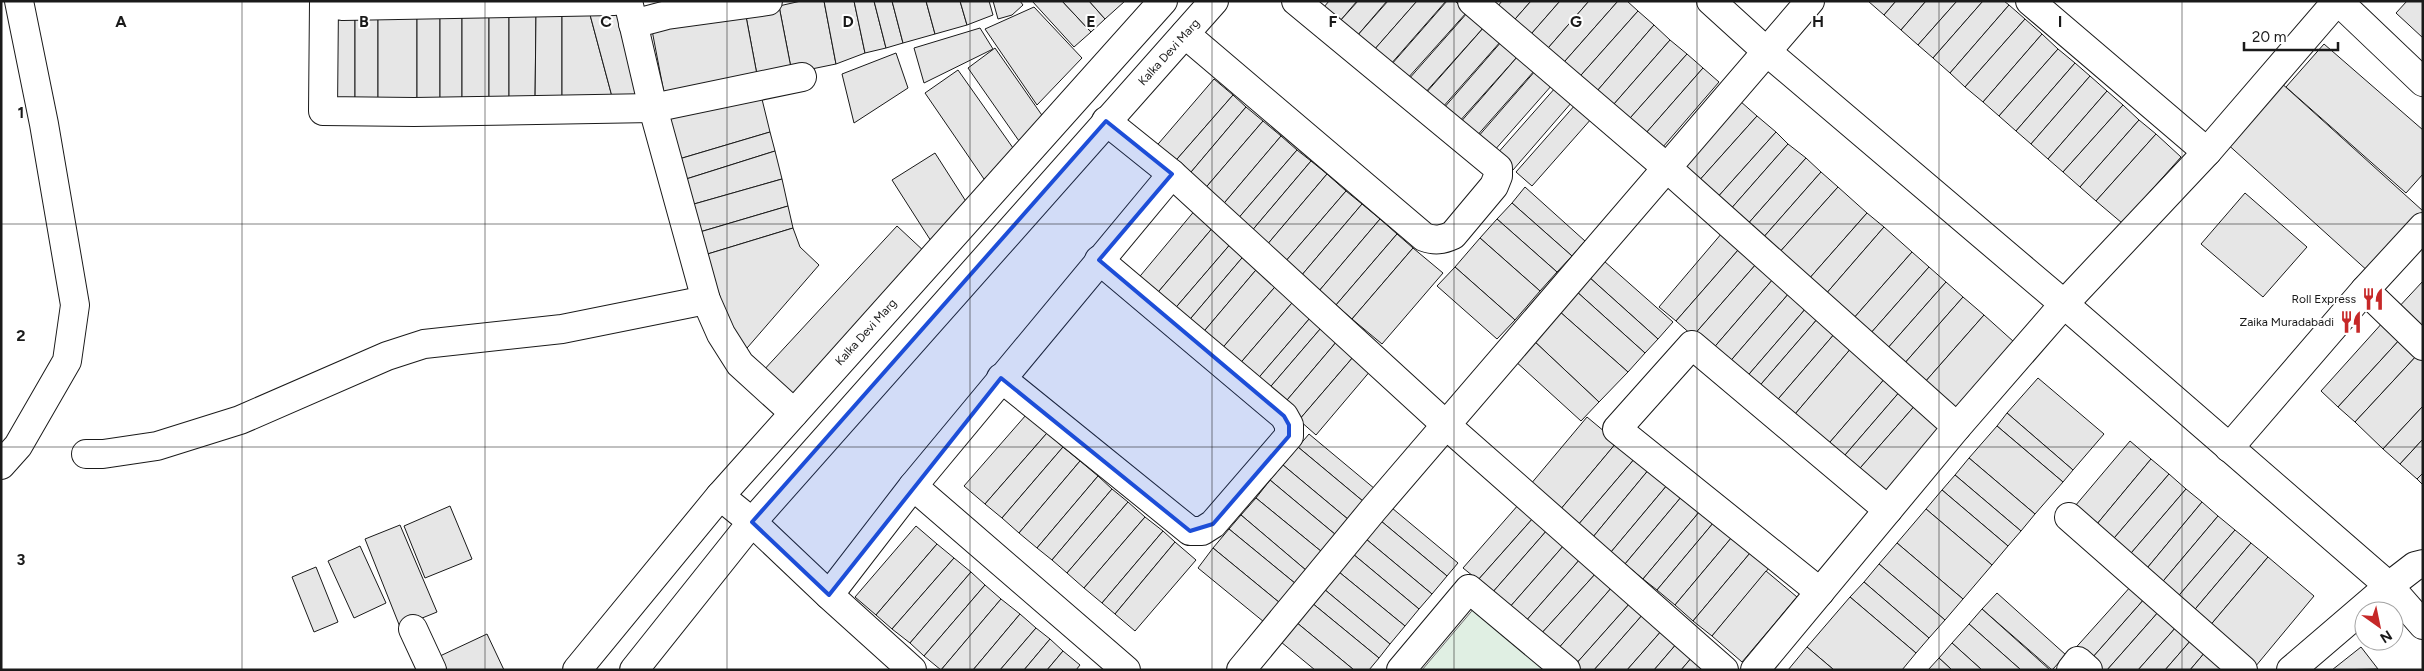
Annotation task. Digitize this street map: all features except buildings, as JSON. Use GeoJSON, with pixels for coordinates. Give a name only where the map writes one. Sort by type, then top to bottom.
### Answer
{"type":"FeatureCollection","features":[{"type":"Feature","properties":{"kind":"street"},"geometry":{"type":"LineString","coordinates":[[7,453],[67,361],[75,305],[44,124],[19,1]]}},
{"type":"Feature","properties":{"kind":"street"},"geometry":{"type":"LineString","coordinates":[[614,1],[343,6],[324,2],[323,112],[653,108],[802,78]]}},
{"type":"Feature","properties":{"kind":"street"},"geometry":{"type":"LineString","coordinates":[[768,1],[667,15],[631,12],[653,108],[706,300],[721,334],[740,364],[794,413]]}},
{"type":"Feature","properties":{"kind":"street","name":"Kalka Devi Marg"},"geometry":{"type":"LineString","coordinates":[[577,670],[720,496],[1163,1]]}},
{"type":"Feature","properties":{"kind":"street","name":"Kalka Devi Marg"},"geometry":{"type":"LineString","coordinates":[[634,670],[752,522],[1214,1]]}},
{"type":"Feature","properties":{"kind":"street"},"geometry":{"type":"LineString","coordinates":[[1185,34],[1424,236],[1434,240],[1453,235],[1494,186],[1498,176],[1498,168],[1296,1]]}},
{"type":"Feature","properties":{"kind":"street"},"geometry":{"type":"LineString","coordinates":[[1472,1],[1667,168],[1956,427]]}},
{"type":"Feature","properties":{"kind":"street"},"geometry":{"type":"LineString","coordinates":[[1711,1],[2389,586],[2423,625]]}},
{"type":"Feature","properties":{"kind":"street"},"geometry":{"type":"LineString","coordinates":[[1241,670],[1446,425],[1810,1]]}},
{"type":"Feature","properties":{"kind":"street"},"geometry":{"type":"LineString","coordinates":[[2030,1],[2207,152]]}},
{"type":"Feature","properties":{"kind":"street"},"geometry":{"type":"LineString","coordinates":[[1755,670],[1956,427],[2064,304],[2207,152],[2338,1],[2423,82]]}},
{"type":"Feature","properties":{"kind":"street"},"geometry":{"type":"LineString","coordinates":[[1106,121],[1172,174],[1446,425],[1724,670]]}},
{"type":"Feature","properties":{"kind":"street"},"geometry":{"type":"LineString","coordinates":[[829,595],[913,486],[1172,174]]}},
{"type":"Feature","properties":{"kind":"street"},"geometry":{"type":"LineString","coordinates":[[2229,448],[2365,290],[2423,227]]}},
{"type":"Feature","properties":{"kind":"street"},"geometry":{"type":"LineString","coordinates":[[1001,378],[1190,531],[1202,531],[1213,524],[1289,436],[1289,425],[1284,416],[1099,260]]}},
{"type":"Feature","properties":{"kind":"street"},"geometry":{"type":"LineString","coordinates":[[2365,290],[2423,346]]}},
{"type":"Feature","properties":{"kind":"street"},"geometry":{"type":"LineString","coordinates":[[86,454],[103,454],[157,446],[240,420],[387,356],[424,344],[562,329],[706,300]]}},
{"type":"Feature","properties":{"kind":"street"},"geometry":{"type":"LineString","coordinates":[[1820,592],[1617,429],[1692,345],[1888,510]]}},
{"type":"Feature","properties":{"kind":"street"},"geometry":{"type":"LineString","coordinates":[[913,486],[1126,670]]}},
{"type":"Feature","properties":{"kind":"street"},"geometry":{"type":"LineString","coordinates":[[720,496],[752,522],[912,670]]}},
{"type":"Feature","properties":{"kind":"street"},"geometry":{"type":"LineString","coordinates":[[2069,517],[2243,670]]}},
{"type":"Feature","properties":{"kind":"street"},"geometry":{"type":"LineString","coordinates":[[2291,670],[2420,560]]}},
{"type":"Feature","properties":{"kind":"street"},"geometry":{"type":"LineString","coordinates":[[1401,670],[1470,589],[1566,670]]}},
{"type":"Feature","properties":{"kind":"street"},"geometry":{"type":"LineString","coordinates":[[413,629],[432,670]]}},
{"type":"Feature","properties":{"kind":"street"},"geometry":{"type":"LineString","coordinates":[[2071,670],[2078,661],[2088,670]]}},
{"type":"Feature","properties":{"kind":"highlighted area"},"geometry":{"type":"Polygon","coordinates":[[[1106,121],[1172,174],[1099,260],[1284,416],[1289,425],[1289,436],[1213,524],[1190,531],[1001,378],[829,595],[752,522],[1106,121]]]}},
{"type":"Feature","properties":{"kind":"green space"},"geometry":{"type":"Polygon","coordinates":[[[1476,606],[1551,670],[1422,670],[1476,606]]]}},
{"type":"Feature","properties":{"kind":"place","name":"Roll Express"},"geometry":{"type":"Point","coordinates":[2373,299]}},
{"type":"Feature","properties":{"kind":"place","name":"Zaika Muradabadi"},"geometry":{"type":"Point","coordinates":[2351,322]}}]}
